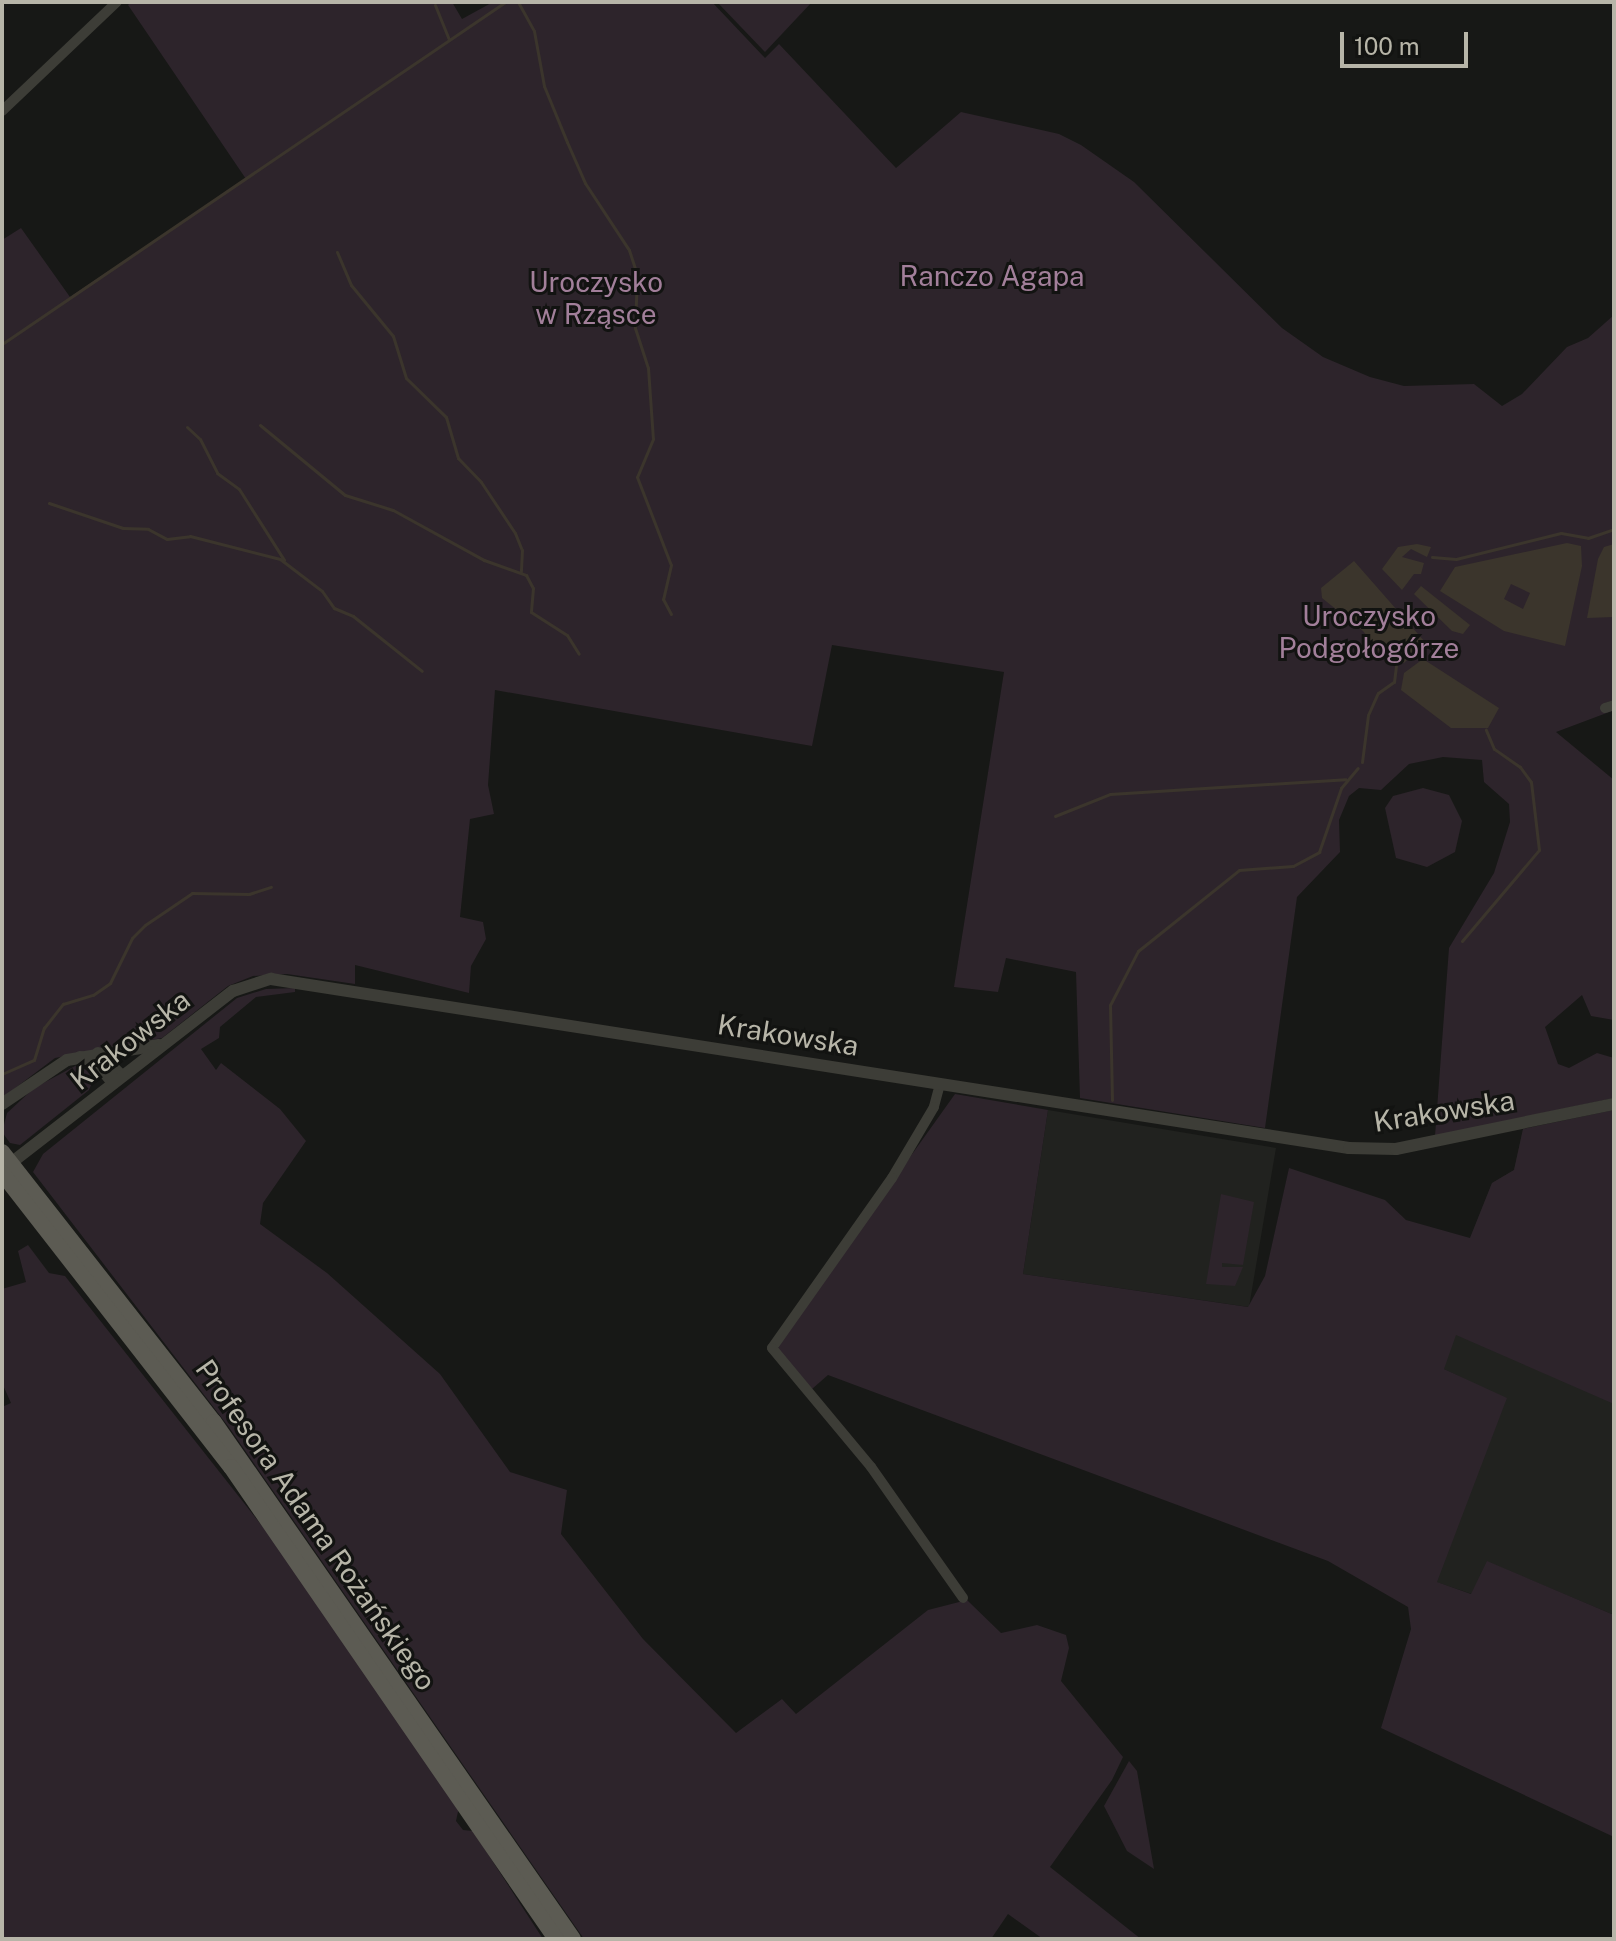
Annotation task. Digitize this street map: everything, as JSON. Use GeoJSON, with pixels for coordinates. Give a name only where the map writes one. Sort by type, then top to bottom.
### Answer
{"type":"FeatureCollection","features":[{"type":"Feature","properties":{"kind":"main road","name":"Profesora Adama Rożańskiego"},"geometry":{"type":"LineString","coordinates":[[5,1163],[231,1467],[556,1939]]}},
{"type":"Feature","properties":{"kind":"main road","name":"Profesora Adama Rożańskiego"},"geometry":{"type":"LineString","coordinates":[[5,1163],[214,1422],[573,1939]]}},
{"type":"Feature","properties":{"kind":"street"},"geometry":{"type":"LineString","coordinates":[[2,111],[117,2]]}},
{"type":"Feature","properties":{"kind":"street","name":"Krakowska"},"geometry":{"type":"LineString","coordinates":[[5,1163],[243,985],[283,979],[1349,1148],[1396,1149],[1614,1104]]}},
{"type":"Feature","properties":{"kind":"street"},"geometry":{"type":"LineString","coordinates":[[2,1104],[48,1069],[80,1057],[162,1044]]}},
{"type":"Feature","properties":{"kind":"street"},"geometry":{"type":"LineString","coordinates":[[98,1053],[117,1080]]}},
{"type":"Feature","properties":{"kind":"street"},"geometry":{"type":"LineString","coordinates":[[80,1057],[96,1062],[117,1080]]}},
{"type":"Feature","properties":{"kind":"street"},"geometry":{"type":"LineString","coordinates":[[940,1084],[934,1107],[892,1178],[772,1350],[871,1467],[963,1598]]}},
{"type":"Feature","properties":{"kind":"shaded area"},"geometry":{"type":"Polygon","coordinates":[[[1567,543],[1581,546],[1582,566],[1565,646],[1504,631],[1440,591],[1455,567],[1567,543]],[[1511,584],[1504,599],[1523,609],[1530,593],[1511,584]]]}},
{"type":"Feature","properties":{"kind":"shaded area"},"geometry":{"type":"Polygon","coordinates":[[[1417,544],[1431,547],[1427,557],[1411,549],[1402,557],[1424,563],[1421,574],[1414,574],[1402,590],[1382,569],[1398,547],[1417,544]]]}},
{"type":"Feature","properties":{"kind":"shaded area"},"geometry":{"type":"Polygon","coordinates":[[[1614,544],[1614,617],[1587,618],[1598,559],[1604,547],[1614,544]]]}},
{"type":"Feature","properties":{"kind":"shaded area"},"geometry":{"type":"Polygon","coordinates":[[[1354,561],[1425,642],[1404,663],[1389,664],[1363,631],[1322,598],[1321,588],[1354,561]]]}},
{"type":"Feature","properties":{"kind":"shaded area"},"geometry":{"type":"Polygon","coordinates":[[[1421,586],[1470,625],[1463,634],[1452,631],[1414,594],[1421,586]]]}},
{"type":"Feature","properties":{"kind":"shaded area"},"geometry":{"type":"Polygon","coordinates":[[[1423,659],[1499,708],[1488,728],[1451,728],[1401,690],[1404,673],[1423,659]]]}},
{"type":"Feature","properties":{"kind":"shaded area"},"geometry":{"type":"Polygon","coordinates":[[[1048,1110],[1276,1148],[1249,1307],[1023,1274],[1048,1110]]]}},
{"type":"Feature","properties":{"kind":"shaded area"},"geometry":{"type":"Polygon","coordinates":[[[1614,1110],[1614,1615],[1488,1562],[1472,1594],[1436,1582],[1506,1399],[1444,1369],[1435,1326],[1492,1183],[1514,1170],[1523,1129],[1614,1110]]]}},
{"type":"Feature","properties":{"kind":"green space","name":"Uroczysko w Rząsce"},"geometry":{"type":"Polygon","coordinates":[[[131,2],[452,2],[462,19],[493,2],[712,2],[765,58],[779,44],[896,168],[961,112],[1059,134],[1081,145],[1134,182],[1282,328],[1323,357],[1370,377],[1404,386],[1474,384],[1502,406],[1522,394],[1567,347],[1588,338],[1614,315],[1614,700],[1605,703],[1612,711],[1556,732],[1614,780],[1614,1020],[1591,1016],[1582,995],[1545,1027],[1558,1064],[1569,1068],[1597,1053],[1614,1058],[1614,1098],[1435,1136],[1449,948],[1494,873],[1510,822],[1509,804],[1484,782],[1482,760],[1443,757],[1409,764],[1381,790],[1359,788],[1349,796],[1339,820],[1340,852],[1297,897],[1265,1128],[1080,1098],[1076,972],[1006,958],[998,992],[954,987],[1004,672],[832,645],[812,746],[495,690],[488,785],[494,814],[470,819],[460,917],[483,922],[486,939],[471,966],[469,993],[355,965],[355,984],[287,974],[253,976],[228,986],[162,1038],[55,1058],[2,1098],[2,240],[21,228],[70,297],[246,179],[128,5],[131,2]]]}},
{"type":"Feature","properties":{"kind":"green space"},"geometry":{"type":"Polygon","coordinates":[[[717,2],[812,2],[765,52],[717,2]]]}},
{"type":"Feature","properties":{"kind":"green space"},"geometry":{"type":"Polygon","coordinates":[[[1423,788],[1449,795],[1462,821],[1455,852],[1427,867],[1396,858],[1385,808],[1393,796],[1423,788]]]}},
{"type":"Feature","properties":{"kind":"green space"},"geometry":{"type":"Polygon","coordinates":[[[295,988],[295,992],[256,997],[220,1027],[219,1038],[201,1049],[216,1070],[221,1063],[280,1109],[306,1141],[263,1203],[260,1224],[327,1273],[440,1374],[510,1472],[567,1490],[561,1534],[643,1639],[736,1733],[782,1699],[796,1714],[928,1610],[967,1600],[1001,1633],[1037,1625],[1066,1635],[1069,1648],[1061,1681],[1123,1757],[1112,1780],[1050,1867],[1141,1939],[1043,1939],[1008,1914],[991,1939],[584,1939],[228,1426],[33,1172],[43,1154],[237,998],[266,989],[295,988]]]}},
{"type":"Feature","properties":{"kind":"green space"},"geometry":{"type":"Polygon","coordinates":[[[77,1065],[95,1075],[89,1090],[20,1145],[10,1143],[2,1132],[7,1113],[34,1088],[77,1065]]]}},
{"type":"Feature","properties":{"kind":"green space"},"geometry":{"type":"Polygon","coordinates":[[[955,1094],[1048,1110],[1023,1274],[1248,1307],[1265,1276],[1289,1168],[1385,1200],[1406,1220],[1470,1238],[1492,1183],[1514,1170],[1523,1129],[1614,1110],[1614,1404],[1456,1335],[1444,1369],[1507,1398],[1437,1582],[1471,1594],[1487,1561],[1614,1615],[1614,1837],[1381,1728],[1411,1629],[1408,1607],[1328,1561],[828,1375],[812,1389],[777,1353],[781,1338],[955,1094]]]}},
{"type":"Feature","properties":{"kind":"green space"},"geometry":{"type":"Polygon","coordinates":[[[1221,1194],[1254,1202],[1243,1265],[1222,1263],[1222,1267],[1243,1267],[1235,1286],[1206,1284],[1221,1194]]]}},
{"type":"Feature","properties":{"kind":"green space"},"geometry":{"type":"Polygon","coordinates":[[[28,1245],[49,1273],[65,1276],[270,1536],[459,1807],[456,1821],[463,1830],[473,1831],[543,1939],[2,1939],[2,1407],[11,1403],[2,1383],[2,1289],[26,1282],[18,1251],[28,1245]]]}},
{"type":"Feature","properties":{"kind":"green space"},"geometry":{"type":"Polygon","coordinates":[[[1129,1761],[1137,1771],[1154,1869],[1127,1851],[1104,1806],[1129,1761]]]}},
{"type":"Feature","properties":{"kind":"waterway"},"geometry":{"type":"LineString","coordinates":[[2,344],[505,2]]}},
{"type":"Feature","properties":{"kind":"waterway"},"geometry":{"type":"LineString","coordinates":[[518,2],[534,31],[544,86],[567,142],[585,183],[629,250],[637,275],[635,328],[648,368],[653,439],[637,477],[671,565],[663,599],[671,614]]}},
{"type":"Feature","properties":{"kind":"waterway"},"geometry":{"type":"LineString","coordinates":[[435,5],[449,39]]}},
{"type":"Feature","properties":{"kind":"waterway"},"geometry":{"type":"LineString","coordinates":[[337,252],[351,285],[393,336],[406,378],[446,417],[458,458],[481,482],[515,533],[522,550],[521,572]]}},
{"type":"Feature","properties":{"kind":"waterway"},"geometry":{"type":"LineString","coordinates":[[260,425],[345,495],[393,510],[484,560],[526,575],[533,588],[531,612],[567,635],[579,654]]}},
{"type":"Feature","properties":{"kind":"waterway"},"geometry":{"type":"LineString","coordinates":[[187,427],[200,439],[217,473],[239,489],[284,560]]}},
{"type":"Feature","properties":{"kind":"waterway"},"geometry":{"type":"LineString","coordinates":[[49,503],[123,528],[148,529],[167,539],[190,536],[280,559],[322,591],[334,608],[353,616],[422,671]]}},
{"type":"Feature","properties":{"kind":"waterway"},"geometry":{"type":"LineString","coordinates":[[1432,557],[1456,559],[1561,533],[1588,538],[1614,529]]}},
{"type":"Feature","properties":{"kind":"waterway"},"geometry":{"type":"LineString","coordinates":[[1362,762],[1368,715],[1378,693],[1394,682],[1396,666]]}},
{"type":"Feature","properties":{"kind":"waterway"},"geometry":{"type":"LineString","coordinates":[[1462,941],[1539,850],[1531,782],[1520,767],[1494,749],[1486,730]]}},
{"type":"Feature","properties":{"kind":"waterway"},"geometry":{"type":"LineString","coordinates":[[1112,1100],[1110,1005],[1138,951],[1239,870],[1293,866],[1319,852],[1341,788],[1358,768]]}},
{"type":"Feature","properties":{"kind":"waterway"},"geometry":{"type":"LineString","coordinates":[[1055,816],[1110,794],[1346,779]]}},
{"type":"Feature","properties":{"kind":"waterway"},"geometry":{"type":"LineString","coordinates":[[2,1074],[34,1060],[44,1028],[63,1004],[93,995],[110,983],[132,938],[145,925],[192,893],[249,894],[271,887]]}},
{"type":"Feature","properties":{"kind":"park label","name":"Ranczo Agapa"},"geometry":{"type":"Point","coordinates":[992,276]}},
{"type":"Feature","properties":{"kind":"park label","name":"Uroczysko Podgołogórze"},"geometry":{"type":"Point","coordinates":[1369,632]}}]}
